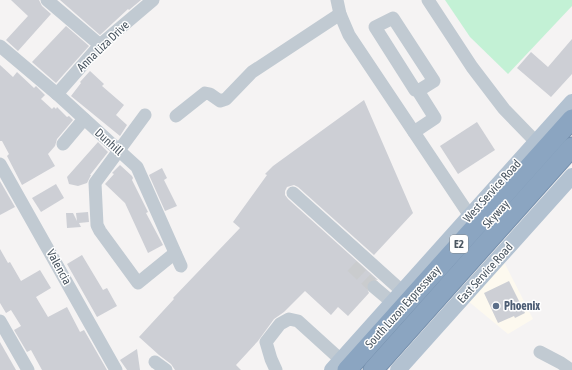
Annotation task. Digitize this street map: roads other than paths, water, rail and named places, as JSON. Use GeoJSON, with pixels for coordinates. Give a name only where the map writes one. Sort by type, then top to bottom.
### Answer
{"type":"FeatureCollection","features":[{"type":"Feature","properties":{"kind":"highway","name":"South Luzon Expressway"},"geometry":{"type":"LineString","coordinates":[[344,368],[572,119]]}},
{"type":"Feature","properties":{"kind":"highway","name":"Skyway"},"geometry":{"type":"LineString","coordinates":[[344,368],[572,130]]}},
{"type":"Feature","properties":{"kind":"highway","name":"Skyway"},"geometry":{"type":"LineString","coordinates":[[373,370],[572,147]]}},
{"type":"Feature","properties":{"kind":"highway","name":"South Luzon Expressway"},"geometry":{"type":"LineString","coordinates":[[381,370],[572,155]]}},
{"type":"Feature","properties":{"kind":"main road","name":"West Service Road"},"geometry":{"type":"LineString","coordinates":[[344,368],[398,297],[572,102]]}},
{"type":"Feature","properties":{"kind":"main road","name":"East Service Road"},"geometry":{"type":"LineString","coordinates":[[398,370],[572,176]]}},
{"type":"Feature","properties":{"kind":"street"},"geometry":{"type":"LineString","coordinates":[[47,0],[100,45]]}},
{"type":"Feature","properties":{"kind":"street"},"geometry":{"type":"LineString","coordinates":[[337,0],[340,14],[349,35],[470,216]]}},
{"type":"Feature","properties":{"kind":"street"},"geometry":{"type":"LineString","coordinates":[[428,0],[481,79],[504,109],[536,142]]}},
{"type":"Feature","properties":{"kind":"street","name":"Anna Liza Drive"},"geometry":{"type":"LineString","coordinates":[[57,94],[100,45],[150,1]]}},
{"type":"Feature","properties":{"kind":"street"},"geometry":{"type":"LineString","coordinates":[[176,116],[204,93],[210,94],[220,101],[226,99],[252,72],[340,14]]}},
{"type":"Feature","properties":{"kind":"street"},"geometry":{"type":"LineString","coordinates":[[414,132],[435,118],[418,91],[415,90],[375,27],[393,18],[434,81],[418,91]]}},
{"type":"Feature","properties":{"kind":"street","name":"Dunhill"},"geometry":{"type":"LineString","coordinates":[[0,46],[57,94],[137,167],[181,266]]}},
{"type":"Feature","properties":{"kind":"street"},"geometry":{"type":"LineString","coordinates":[[145,115],[95,183],[97,225],[138,283],[175,252]]}},
{"type":"Feature","properties":{"kind":"street"},"geometry":{"type":"LineString","coordinates":[[63,144],[84,119]]}},
{"type":"Feature","properties":{"kind":"street","name":"Valencia"},"geometry":{"type":"LineString","coordinates":[[0,164],[116,370]]}},
{"type":"Feature","properties":{"kind":"street"},"geometry":{"type":"LineString","coordinates":[[293,193],[398,297]]}},
{"type":"Feature","properties":{"kind":"street"},"geometry":{"type":"LineString","coordinates":[[374,287],[398,297]]}},
{"type":"Feature","properties":{"kind":"street"},"geometry":{"type":"LineString","coordinates":[[276,370],[266,342],[280,324],[288,319],[298,321],[344,368]]}},
{"type":"Feature","properties":{"kind":"street"},"geometry":{"type":"LineString","coordinates":[[0,321],[28,370]]}},
{"type":"Feature","properties":{"kind":"street"},"geometry":{"type":"LineString","coordinates":[[540,352],[571,370]]}},
{"type":"Feature","properties":{"kind":"street"},"geometry":{"type":"LineString","coordinates":[[155,362],[166,370]]}},
{"type":"Feature","properties":{"kind":"tunnel"},"geometry":{"type":"LineString","coordinates":[[352,266],[374,287]]}},
{"type":"Feature","properties":{"kind":"place","name":"Phoenix"},"geometry":{"type":"Point","coordinates":[496,306]}}]}
